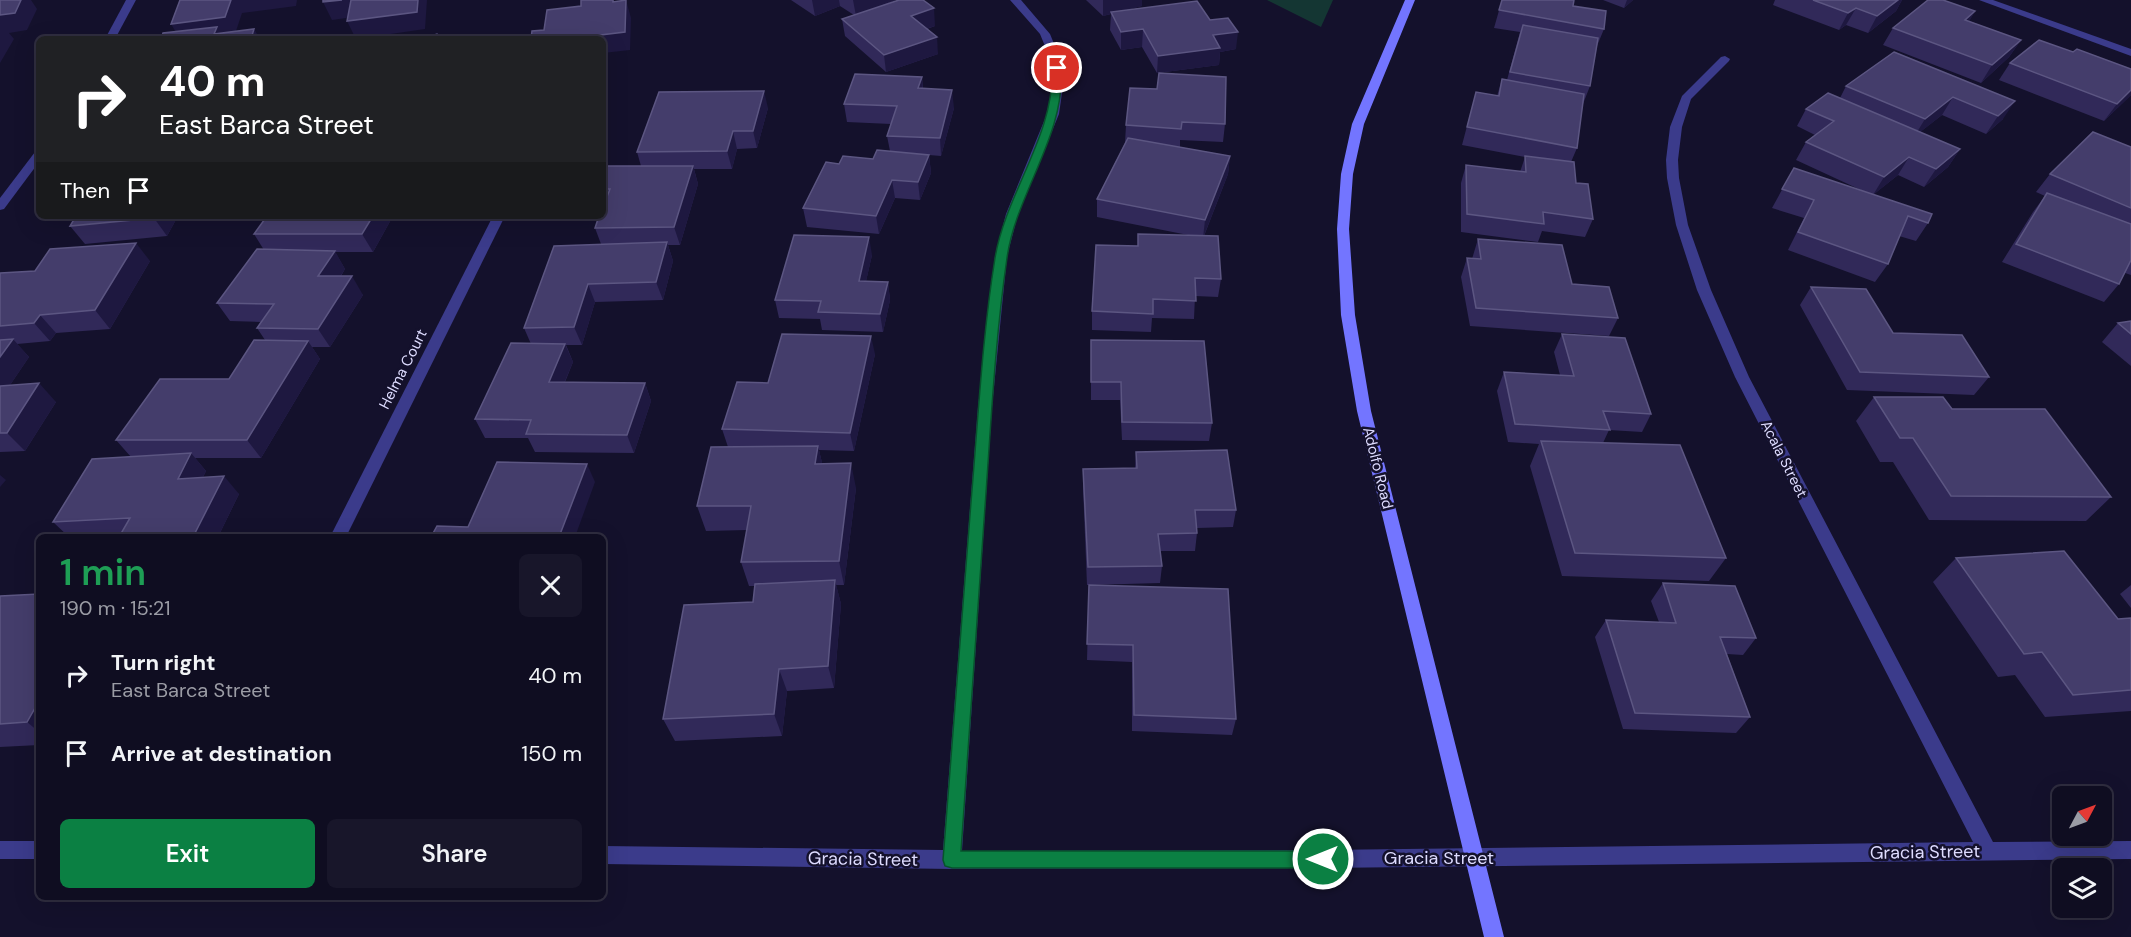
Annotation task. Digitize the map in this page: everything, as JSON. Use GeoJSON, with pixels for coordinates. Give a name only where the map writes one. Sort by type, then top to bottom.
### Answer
{"type":"FeatureCollection","features":[{"type":"Feature","properties":{"kind":"main road","name":"Adolfo Road"},"geometry":{"type":"LineString","coordinates":[[1410,0],[1358,124],[1347,174],[1343,229],[1348,315],[1364,411],[1494,937]]}},
{"type":"Feature","properties":{"kind":"street"},"geometry":{"type":"LineString","coordinates":[[112,36],[131,0]]}},
{"type":"Feature","properties":{"kind":"street"},"geometry":{"type":"LineString","coordinates":[[952,860],[985,407],[1001,256],[1012,214],[1053,114],[1058,86],[1054,59],[1045,34],[1015,0]]}},
{"type":"Feature","properties":{"kind":"street"},"geometry":{"type":"LineString","coordinates":[[1984,0],[2131,52]]}},
{"type":"Feature","properties":{"kind":"street","name":"Acala Street"},"geometry":{"type":"LineString","coordinates":[[1725,58],[1686,98],[1676,128],[1672,160],[1673,178],[1682,225],[1704,290],[1742,377],[1987,851]]}},
{"type":"Feature","properties":{"kind":"street"},"geometry":{"type":"LineString","coordinates":[[0,206],[36,158]]}},
{"type":"Feature","properties":{"kind":"street","name":"Helma Court"},"geometry":{"type":"LineString","coordinates":[[340,534],[497,219]]}},
{"type":"Feature","properties":{"kind":"street"},"geometry":{"type":"LineString","coordinates":[[0,850],[36,850]]}},
{"type":"Feature","properties":{"kind":"street","name":"Gracia Street"},"geometry":{"type":"LineString","coordinates":[[606,855],[952,860],[1475,858],[2131,850]]}},
{"type":"Feature","properties":{"kind":"green space"},"geometry":{"type":"Polygon","coordinates":[[[1267,0],[1333,0],[1321,27],[1267,0]]]}},
{"type":"Feature","properties":{"kind":"building"},"geometry":{"type":"Polygon","coordinates":[[[0,0],[21,0],[15,13],[0,15],[0,0]]]}},
{"type":"Feature","properties":{"kind":"building"},"geometry":{"type":"Polygon","coordinates":[[[180,0],[231,0],[225,17],[171,24],[180,0]]]}},
{"type":"Feature","properties":{"kind":"building"},"geometry":{"type":"Polygon","coordinates":[[[351,0],[418,0],[417,12],[347,21],[351,0]]]}},
{"type":"Feature","properties":{"kind":"building"},"geometry":{"type":"Polygon","coordinates":[[[581,0],[613,0],[613,2],[626,0],[625,32],[592,36],[531,36],[532,31],[544,30],[547,10],[581,6],[581,0]]]}},
{"type":"Feature","properties":{"kind":"building"},"geometry":{"type":"Polygon","coordinates":[[[899,0],[923,0],[934,8],[911,16],[937,37],[884,55],[842,19],[899,0]]]}},
{"type":"Feature","properties":{"kind":"building"},"geometry":{"type":"Polygon","coordinates":[[[1502,0],[1574,0],[1573,6],[1606,11],[1604,29],[1499,10],[1502,0]]]}},
{"type":"Feature","properties":{"kind":"building"},"geometry":{"type":"Polygon","coordinates":[[[1813,0],[1898,0],[1877,16],[1856,8],[1848,13],[1813,0]]]}},
{"type":"Feature","properties":{"kind":"building"},"geometry":{"type":"Polygon","coordinates":[[[1928,0],[1943,0],[1975,11],[1965,20],[2021,40],[1992,65],[1893,28],[1928,0]]]}},
{"type":"Feature","properties":{"kind":"building"},"geometry":{"type":"Polygon","coordinates":[[[1197,1],[1210,20],[1228,18],[1238,32],[1213,35],[1220,48],[1158,56],[1143,29],[1121,32],[1111,12],[1197,1]]]}},
{"type":"Feature","properties":{"kind":"building"},"geometry":{"type":"Polygon","coordinates":[[[1523,25],[1598,38],[1590,86],[1510,72],[1523,25]]]}},
{"type":"Feature","properties":{"kind":"building"},"geometry":{"type":"Polygon","coordinates":[[[217,27],[214,34],[254,29],[252,36],[162,36],[163,33],[217,27]]]}},
{"type":"Feature","properties":{"kind":"building"},"geometry":{"type":"Polygon","coordinates":[[[2039,40],[2073,52],[2077,49],[2131,69],[2131,90],[2117,104],[2010,63],[2039,40]]]}},
{"type":"Feature","properties":{"kind":"building"},"geometry":{"type":"Polygon","coordinates":[[[1894,52],[2015,101],[1998,116],[1953,97],[1925,119],[1846,86],[1894,52]]]}},
{"type":"Feature","properties":{"kind":"building"},"geometry":{"type":"Polygon","coordinates":[[[1159,73],[1226,77],[1225,124],[1182,122],[1181,129],[1126,125],[1130,88],[1157,89],[1159,73]]]}},
{"type":"Feature","properties":{"kind":"building"},"geometry":{"type":"Polygon","coordinates":[[[855,74],[922,77],[918,88],[952,90],[940,138],[887,136],[897,106],[844,104],[855,74]]]}},
{"type":"Feature","properties":{"kind":"building"},"geometry":{"type":"Polygon","coordinates":[[[1502,79],[1584,94],[1577,148],[1467,127],[1476,92],[1499,96],[1502,79]]]}},
{"type":"Feature","properties":{"kind":"building"},"geometry":{"type":"Polygon","coordinates":[[[764,91],[753,131],[733,131],[727,151],[637,152],[659,92],[764,91]]]}},
{"type":"Feature","properties":{"kind":"building"},"geometry":{"type":"Polygon","coordinates":[[[1828,93],[1960,149],[1936,169],[1909,157],[1884,177],[1806,142],[1834,121],[1806,109],[1828,93]]]}},
{"type":"Feature","properties":{"kind":"building"},"geometry":{"type":"Polygon","coordinates":[[[2093,132],[2131,147],[2131,208],[2050,174],[2093,132]]]}},
{"type":"Feature","properties":{"kind":"building"},"geometry":{"type":"Polygon","coordinates":[[[1128,138],[1230,156],[1205,220],[1097,199],[1128,138]]]}},
{"type":"Feature","properties":{"kind":"building"},"geometry":{"type":"Polygon","coordinates":[[[877,150],[929,155],[918,182],[892,180],[876,216],[803,208],[826,162],[839,164],[843,156],[873,159],[877,150]]]}},
{"type":"Feature","properties":{"kind":"building"},"geometry":{"type":"Polygon","coordinates":[[[1525,156],[1574,162],[1576,183],[1588,184],[1593,219],[1543,212],[1544,224],[1467,214],[1466,165],[1526,172],[1525,156]]]}},
{"type":"Feature","properties":{"kind":"building"},"geometry":{"type":"Polygon","coordinates":[[[606,166],[693,166],[674,227],[595,228],[598,219],[606,219],[606,199],[610,189],[606,189],[606,166]]]}},
{"type":"Feature","properties":{"kind":"building"},"geometry":{"type":"Polygon","coordinates":[[[1794,168],[1932,214],[1928,223],[1908,216],[1888,264],[1798,232],[1814,200],[1782,189],[1794,168]]]}},
{"type":"Feature","properties":{"kind":"building"},"geometry":{"type":"Polygon","coordinates":[[[2047,193],[2131,224],[2131,260],[2119,284],[2016,244],[2047,193]]]}},
{"type":"Feature","properties":{"kind":"building"},"geometry":{"type":"Polygon","coordinates":[[[74,219],[144,219],[70,226],[74,219]]]}},
{"type":"Feature","properties":{"kind":"building"},"geometry":{"type":"Polygon","coordinates":[[[265,219],[371,219],[362,234],[254,234],[265,219]]]}},
{"type":"Feature","properties":{"kind":"building"},"geometry":{"type":"Polygon","coordinates":[[[1138,234],[1218,236],[1221,279],[1195,278],[1196,301],[1153,299],[1153,314],[1092,311],[1096,245],[1138,246],[1138,234]]]}},
{"type":"Feature","properties":{"kind":"building"},"geometry":{"type":"Polygon","coordinates":[[[794,235],[869,237],[859,281],[888,282],[880,314],[818,312],[821,301],[775,300],[794,235]]]}},
{"type":"Feature","properties":{"kind":"building"},"geometry":{"type":"Polygon","coordinates":[[[1478,239],[1562,245],[1572,284],[1609,287],[1618,318],[1476,308],[1467,258],[1481,259],[1478,239]]]}},
{"type":"Feature","properties":{"kind":"building"},"geometry":{"type":"Polygon","coordinates":[[[667,242],[656,282],[588,284],[574,327],[524,328],[554,246],[667,242]]]}},
{"type":"Feature","properties":{"kind":"building"},"geometry":{"type":"Polygon","coordinates":[[[136,243],[95,310],[40,315],[34,323],[0,326],[0,273],[35,271],[50,249],[136,243]]]}},
{"type":"Feature","properties":{"kind":"building"},"geometry":{"type":"Polygon","coordinates":[[[257,249],[335,251],[318,276],[352,276],[318,329],[257,328],[274,304],[217,303],[257,249]]]}},
{"type":"Feature","properties":{"kind":"building"},"geometry":{"type":"Polygon","coordinates":[[[1811,287],[1866,289],[1893,333],[1962,335],[1989,377],[1860,372],[1811,287]]]}},
{"type":"Feature","properties":{"kind":"building"},"geometry":{"type":"Polygon","coordinates":[[[2131,321],[2131,334],[2118,323],[2131,321]]]}},
{"type":"Feature","properties":{"kind":"building"},"geometry":{"type":"Polygon","coordinates":[[[782,334],[871,336],[850,433],[722,429],[737,382],[768,383],[782,334]]]}},
{"type":"Feature","properties":{"kind":"building"},"geometry":{"type":"Polygon","coordinates":[[[1562,334],[1625,338],[1651,414],[1603,411],[1610,430],[1515,424],[1504,372],[1574,376],[1562,334]]]}},
{"type":"Feature","properties":{"kind":"building"},"geometry":{"type":"Polygon","coordinates":[[[13,339],[0,357],[0,340],[13,339]]]}},
{"type":"Feature","properties":{"kind":"building"},"geometry":{"type":"Polygon","coordinates":[[[254,340],[308,341],[247,440],[116,440],[160,379],[229,379],[254,340]]]}},
{"type":"Feature","properties":{"kind":"building"},"geometry":{"type":"Polygon","coordinates":[[[1091,340],[1204,341],[1212,423],[1122,422],[1121,382],[1091,382],[1091,340]]]}},
{"type":"Feature","properties":{"kind":"building"},"geometry":{"type":"Polygon","coordinates":[[[511,343],[565,344],[549,382],[645,383],[627,435],[526,434],[531,420],[475,419],[511,343]]]}},
{"type":"Feature","properties":{"kind":"building"},"geometry":{"type":"Polygon","coordinates":[[[39,383],[7,433],[0,433],[0,386],[39,383]]]}},
{"type":"Feature","properties":{"kind":"building"},"geometry":{"type":"Polygon","coordinates":[[[1874,397],[1943,397],[1952,409],[2045,409],[2111,497],[1951,496],[1913,438],[1900,438],[1874,397]]]}},
{"type":"Feature","properties":{"kind":"building"},"geometry":{"type":"Polygon","coordinates":[[[1541,441],[1680,445],[1726,558],[1575,553],[1541,441]]]}},
{"type":"Feature","properties":{"kind":"building"},"geometry":{"type":"Polygon","coordinates":[[[818,446],[815,464],[851,463],[839,561],[741,562],[751,506],[697,506],[711,447],[818,446]]]}},
{"type":"Feature","properties":{"kind":"building"},"geometry":{"type":"Polygon","coordinates":[[[1227,450],[1236,510],[1195,510],[1197,533],[1158,534],[1162,566],[1088,567],[1083,469],[1137,468],[1136,452],[1227,450]]]}},
{"type":"Feature","properties":{"kind":"building"},"geometry":{"type":"Polygon","coordinates":[[[191,453],[178,479],[224,476],[195,534],[121,534],[130,518],[53,522],[92,459],[191,453]]]}},
{"type":"Feature","properties":{"kind":"building"},"geometry":{"type":"Polygon","coordinates":[[[497,462],[587,464],[560,534],[433,534],[437,526],[468,527],[497,462]]]}},
{"type":"Feature","properties":{"kind":"building"},"geometry":{"type":"Polygon","coordinates":[[[2064,551],[2118,619],[2131,618],[2131,690],[2073,695],[2042,652],[2024,654],[1956,558],[2064,551]]]}},
{"type":"Feature","properties":{"kind":"building"},"geometry":{"type":"Polygon","coordinates":[[[835,580],[828,666],[779,669],[774,714],[663,719],[684,605],[753,602],[755,584],[835,580]]]}},
{"type":"Feature","properties":{"kind":"building"},"geometry":{"type":"Polygon","coordinates":[[[1663,583],[1735,586],[1756,638],[1720,637],[1750,717],[1635,713],[1606,620],[1676,623],[1663,583]]]}},
{"type":"Feature","properties":{"kind":"building"},"geometry":{"type":"Polygon","coordinates":[[[1089,585],[1228,589],[1236,719],[1134,715],[1133,645],[1087,644],[1089,585]]]}},
{"type":"Feature","properties":{"kind":"building"},"geometry":{"type":"Polygon","coordinates":[[[36,594],[36,706],[27,722],[0,724],[0,596],[36,594]]]}},
{"type":"Feature","properties":{"kind":"route"},"geometry":{"type":"LineString","coordinates":[[1057,68],[1058,86],[1053,114],[1012,214],[1001,256],[985,407],[952,860],[1323,859]]}}]}
